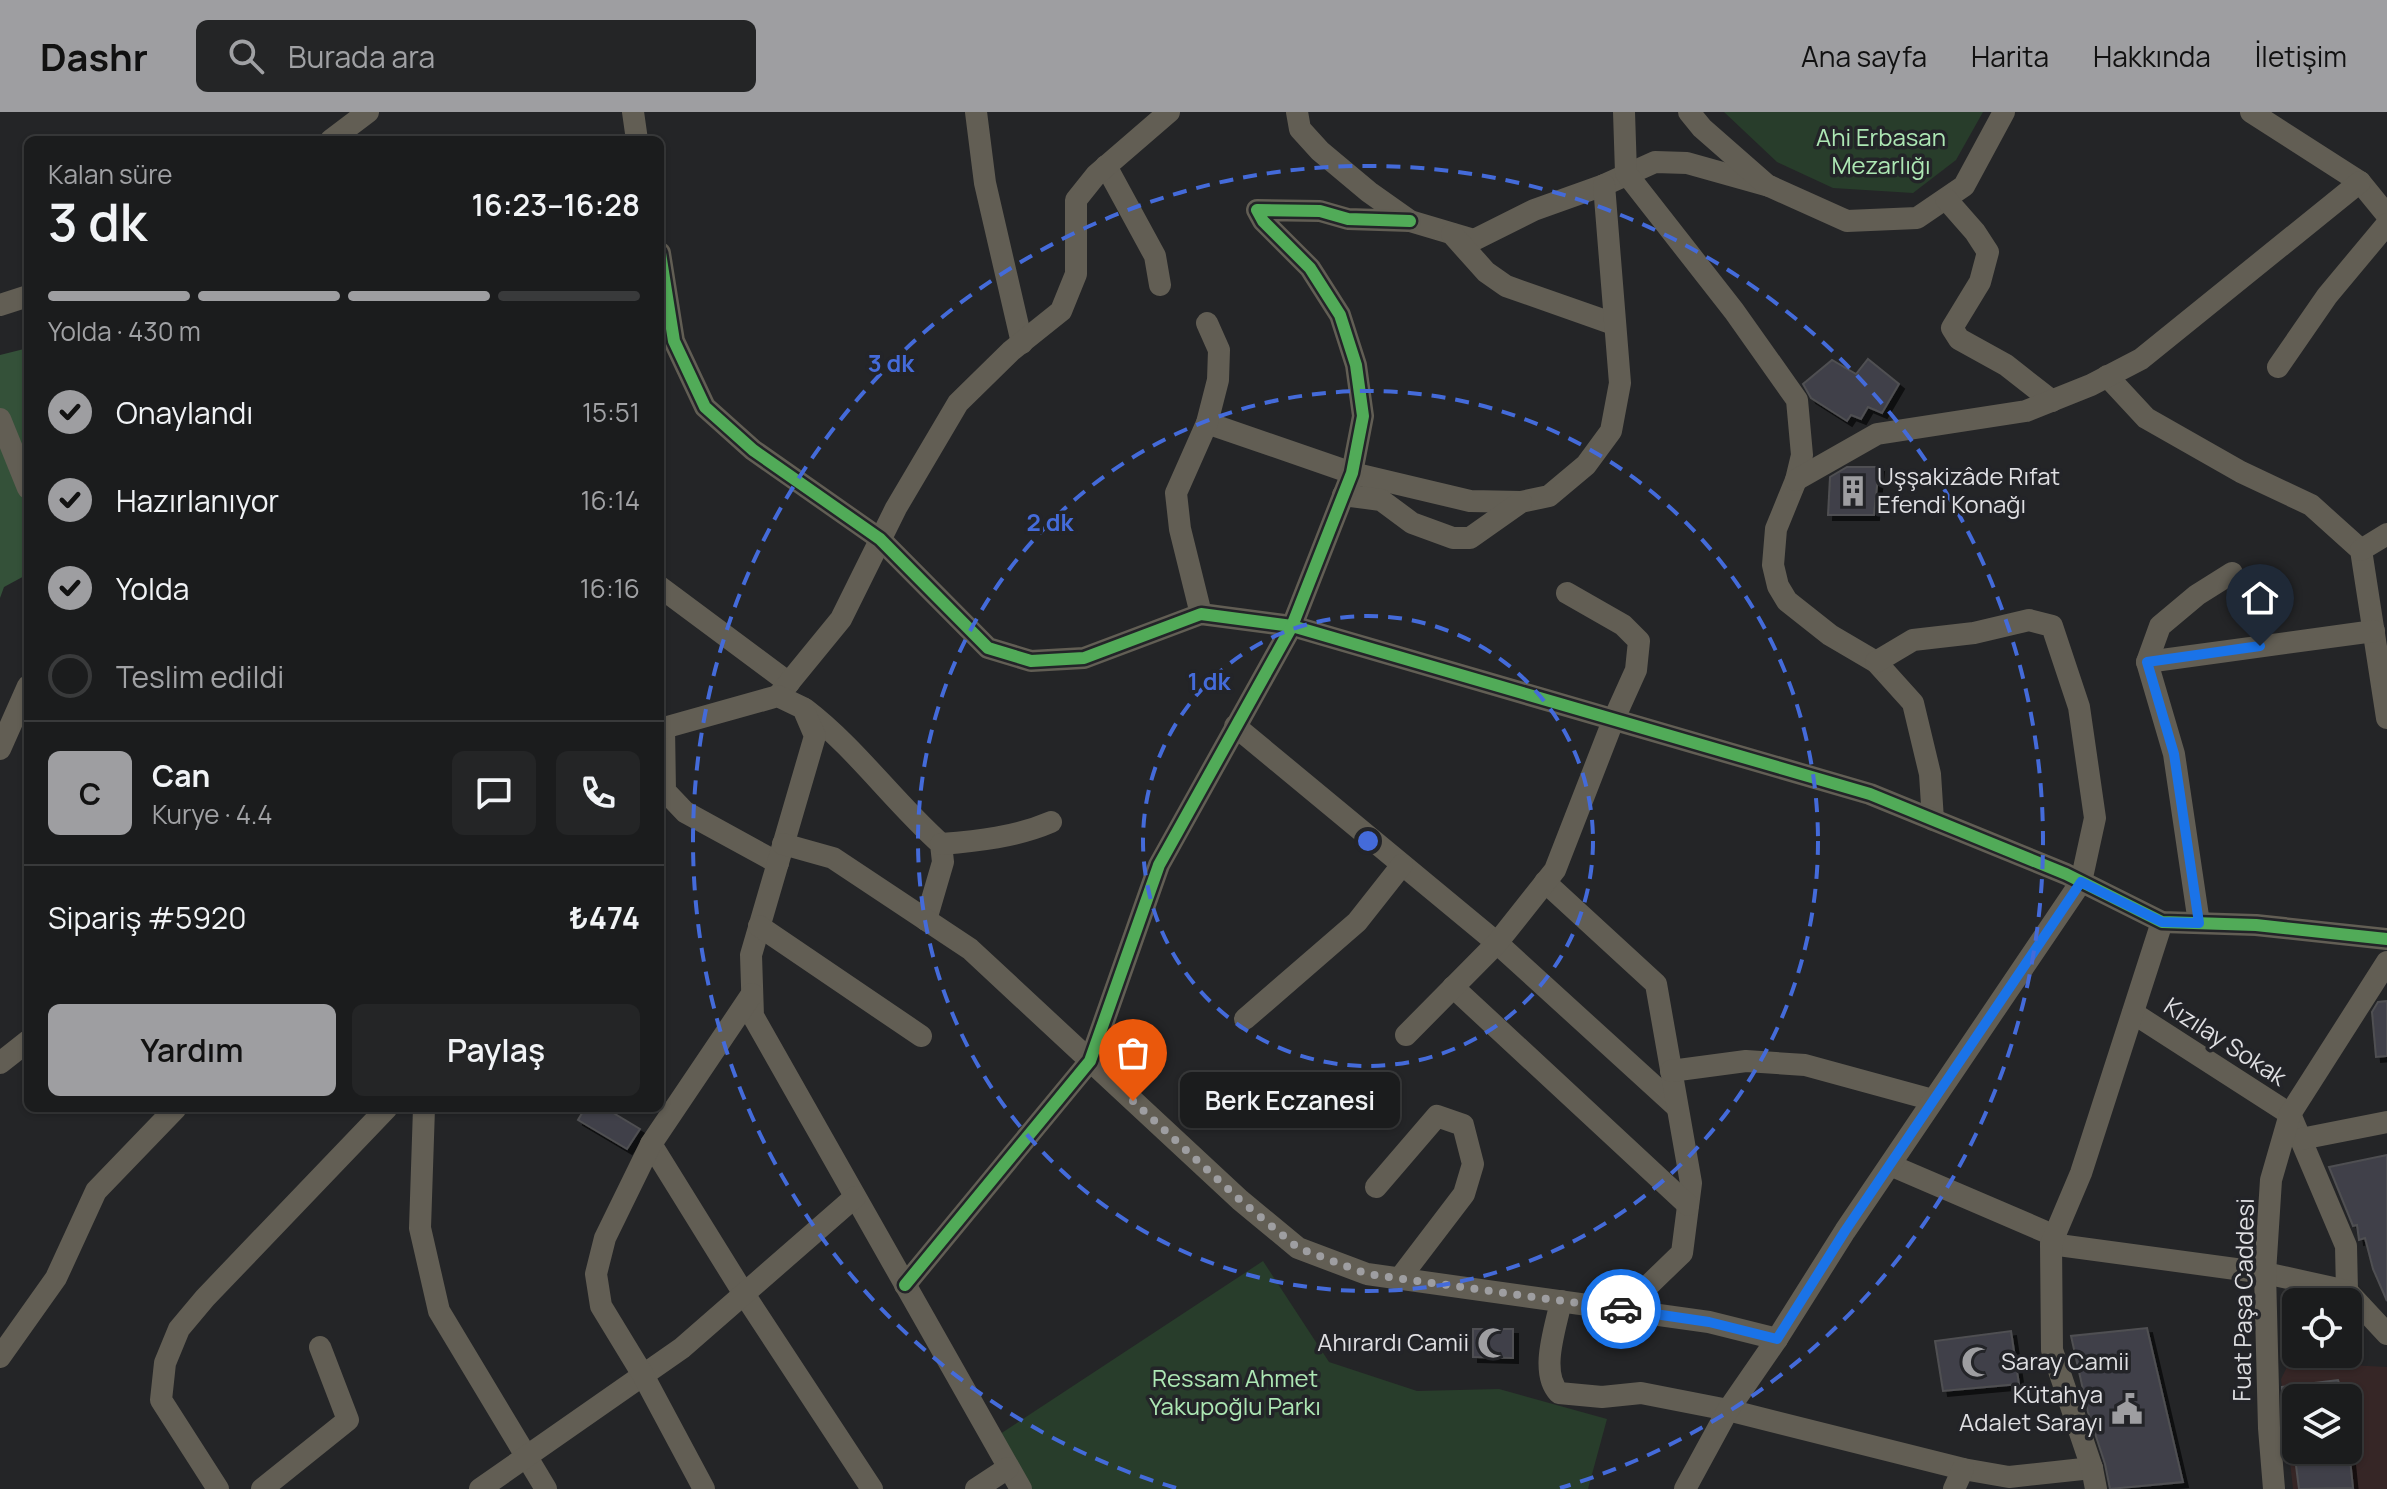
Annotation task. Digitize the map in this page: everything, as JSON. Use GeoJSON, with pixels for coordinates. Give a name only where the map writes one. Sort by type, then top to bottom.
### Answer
{"type":"FeatureCollection","features":[{"type":"Feature","properties":{"kind":"street"},"geometry":{"type":"LineString","coordinates":[[336,136],[368,112]]}},
{"type":"Feature","properties":{"kind":"street"},"geometry":{"type":"LineString","coordinates":[[633,112],[636,136]]}},
{"type":"Feature","properties":{"kind":"street"},"geometry":{"type":"LineString","coordinates":[[976,112],[985,183],[1022,343]]}},
{"type":"Feature","properties":{"kind":"street"},"geometry":{"type":"LineString","coordinates":[[664,727],[784,689],[841,619],[896,508],[958,403],[1061,311],[1076,274],[1076,200],[1106,166],[1169,112]]}},
{"type":"Feature","properties":{"kind":"street"},"geometry":{"type":"LineString","coordinates":[[1297,112],[1300,129],[1320,151],[1410,221]]}},
{"type":"Feature","properties":{"kind":"street"},"geometry":{"type":"LineString","coordinates":[[1624,112],[1626,173],[1734,311],[1797,400],[1802,455],[1796,480],[1776,529],[1773,565],[1778,586],[1787,601],[1808,618],[1876,662],[1913,703],[1930,774],[1933,820]]}},
{"type":"Feature","properties":{"kind":"street"},"geometry":{"type":"LineString","coordinates":[[1689,112],[1702,128],[1769,186]]}},
{"type":"Feature","properties":{"kind":"street"},"geometry":{"type":"LineString","coordinates":[[905,1285],[1090,1061],[1159,865],[1292,626],[1352,473],[1363,416],[1356,365],[1340,315],[1310,268],[1263,221],[1257,210],[1320,211],[1348,219],[1410,221],[1474,240],[1534,210],[1604,185],[1655,162],[1687,163],[1769,186],[1847,221],[1917,218],[1964,186],[2004,112]]}},
{"type":"Feature","properties":{"kind":"street"},"geometry":{"type":"LineString","coordinates":[[2251,112],[2360,182],[2387,215]]}},
{"type":"Feature","properties":{"kind":"street"},"geometry":{"type":"LineString","coordinates":[[1106,166],[1155,256],[1160,285]]}},
{"type":"Feature","properties":{"kind":"street"},"geometry":{"type":"LineString","coordinates":[[1796,480],[1877,434],[2026,411],[2141,359],[2360,182]]}},
{"type":"Feature","properties":{"kind":"street"},"geometry":{"type":"LineString","coordinates":[[1207,423],[1352,473],[1470,501],[1521,502],[1549,496],[1586,465],[1611,431],[1620,383],[1604,185]]}},
{"type":"Feature","properties":{"kind":"street"},"geometry":{"type":"LineString","coordinates":[[1946,199],[1988,252],[1980,282],[1952,328],[1959,339],[2006,365],[2052,401]]}},
{"type":"Feature","properties":{"kind":"street"},"geometry":{"type":"LineString","coordinates":[[2278,367],[2327,296],[2387,224]]}},
{"type":"Feature","properties":{"kind":"street"},"geometry":{"type":"LineString","coordinates":[[1451,234],[1486,272],[1506,286],[1614,324]]}},
{"type":"Feature","properties":{"kind":"street"},"geometry":{"type":"LineString","coordinates":[[664,288],[674,341],[705,407],[753,450],[880,539],[988,648],[1031,661],[1084,658],[1201,614],[1292,626],[1870,794],[2081,882],[2162,922],[2256,925],[2387,939]]}},
{"type":"Feature","properties":{"kind":"street"},"geometry":{"type":"LineString","coordinates":[[0,305],[24,297]]}},
{"type":"Feature","properties":{"kind":"street"},"geometry":{"type":"LineString","coordinates":[[1201,614],[1180,529],[1176,493],[1207,423],[1218,380],[1219,350],[1207,323]]}},
{"type":"Feature","properties":{"kind":"street"},"geometry":{"type":"LineString","coordinates":[[2107,376],[2146,418],[2241,472],[2311,505],[2361,550],[2387,718]]}},
{"type":"Feature","properties":{"kind":"street"},"geometry":{"type":"LineString","coordinates":[[0,419],[24,478]]}},
{"type":"Feature","properties":{"kind":"street"},"geometry":{"type":"LineString","coordinates":[[1343,495],[1381,500],[1412,523],[1453,538],[1470,538],[1521,502]]}},
{"type":"Feature","properties":{"kind":"street"},"geometry":{"type":"LineString","coordinates":[[2361,550],[2387,534]]}},
{"type":"Feature","properties":{"kind":"street"},"geometry":{"type":"LineString","coordinates":[[2199,923],[2174,754],[2147,662],[2160,626],[2197,595],[2232,573]]}},
{"type":"Feature","properties":{"kind":"street"},"geometry":{"type":"LineString","coordinates":[[664,590],[836,733],[909,815],[941,844],[943,862],[926,920]]}},
{"type":"Feature","properties":{"kind":"street"},"geometry":{"type":"LineString","coordinates":[[1406,1035],[1497,943],[1555,870],[1636,670],[1639,641],[1623,625],[1567,593]]}},
{"type":"Feature","properties":{"kind":"street"},"geometry":{"type":"LineString","coordinates":[[1685,1489],[1728,1410],[2081,882],[2095,818],[2079,707],[2052,626],[2029,620],[1974,633],[1913,640],[1876,662]]}},
{"type":"Feature","properties":{"kind":"street"},"geometry":{"type":"LineString","coordinates":[[2147,662],[2374,631]]}},
{"type":"Feature","properties":{"kind":"street"},"geometry":{"type":"LineString","coordinates":[[0,749],[24,695]]}},
{"type":"Feature","properties":{"kind":"street"},"geometry":{"type":"LineString","coordinates":[[803,708],[815,736],[751,955],[753,1016],[1021,1489]]}},
{"type":"Feature","properties":{"kind":"street"},"geometry":{"type":"LineString","coordinates":[[1235,726],[1497,943],[1677,1107]]}},
{"type":"Feature","properties":{"kind":"street"},"geometry":{"type":"LineString","coordinates":[[664,770],[665,791],[685,812],[780,853],[833,858],[970,949],[1240,1200],[1298,1248],[1367,1274],[1709,1322],[1777,1339]]}},
{"type":"Feature","properties":{"kind":"street"},"geometry":{"type":"LineString","coordinates":[[941,844],[982,840],[1032,830],[1051,822]]}},
{"type":"Feature","properties":{"kind":"street"},"geometry":{"type":"LineString","coordinates":[[1245,1019],[1357,922],[1402,865]]}},
{"type":"Feature","properties":{"kind":"street"},"geometry":{"type":"LineString","coordinates":[[1545,882],[1656,984],[1691,1183],[1682,1253],[1623,1310]]}},
{"type":"Feature","properties":{"kind":"street"},"geometry":{"type":"LineString","coordinates":[[1561,1301],[1549,1368],[1551,1385],[1559,1393],[1602,1397],[1641,1393],[1728,1410],[1958,1479],[2094,1479],[2052,1350],[2052,1240],[2081,1173],[2162,922]]}},
{"type":"Feature","properties":{"kind":"street"},"geometry":{"type":"LineString","coordinates":[[759,926],[921,1036]]}},
{"type":"Feature","properties":{"kind":"street","name":"Fuat Paşa Caddesi"},"geometry":{"type":"LineString","coordinates":[[2274,1489],[2269,1428],[2265,1273],[2271,1180],[2290,1114],[2386,964]]}},
{"type":"Feature","properties":{"kind":"street"},"geometry":{"type":"LineString","coordinates":[[1453,987],[1688,1205]]}},
{"type":"Feature","properties":{"kind":"street"},"geometry":{"type":"LineString","coordinates":[[704,1489],[643,1375],[601,1306],[596,1274],[605,1238],[651,1144],[752,994]]}},
{"type":"Feature","properties":{"kind":"street","name":"Kızılay Sokak"},"geometry":{"type":"LineString","coordinates":[[2133,1013],[2290,1114]]}},
{"type":"Feature","properties":{"kind":"street"},"geometry":{"type":"LineString","coordinates":[[0,1063],[24,1044]]}},
{"type":"Feature","properties":{"kind":"street"},"geometry":{"type":"LineString","coordinates":[[1671,1071],[1746,1061],[1805,1065],[1933,1100]]}},
{"type":"Feature","properties":{"kind":"street"},"geometry":{"type":"LineString","coordinates":[[0,1357],[56,1278],[96,1191],[172,1112]]}},
{"type":"Feature","properties":{"kind":"street"},"geometry":{"type":"LineString","coordinates":[[218,1489],[161,1400],[165,1363],[179,1329],[383,1112]]}},
{"type":"Feature","properties":{"kind":"street"},"geometry":{"type":"LineString","coordinates":[[424,1112],[420,1228],[439,1311],[546,1489]]}},
{"type":"Feature","properties":{"kind":"street"},"geometry":{"type":"LineString","coordinates":[[2290,1114],[2346,1246],[2347,1288]]}},
{"type":"Feature","properties":{"kind":"street"},"geometry":{"type":"LineString","coordinates":[[1376,1187],[1437,1116],[1463,1125],[1473,1164],[1464,1194],[1400,1278]]}},
{"type":"Feature","properties":{"kind":"street"},"geometry":{"type":"LineString","coordinates":[[2301,1139],[2387,1122]]}},
{"type":"Feature","properties":{"kind":"street"},"geometry":{"type":"LineString","coordinates":[[651,1144],[744,1294],[872,1489]]}},
{"type":"Feature","properties":{"kind":"street"},"geometry":{"type":"LineString","coordinates":[[1890,1165],[2052,1240],[2265,1273],[2333,1288]]}},
{"type":"Feature","properties":{"kind":"street"},"geometry":{"type":"LineString","coordinates":[[480,1489],[682,1348],[855,1197]]}},
{"type":"Feature","properties":{"kind":"street"},"geometry":{"type":"LineString","coordinates":[[2362,1307],[2387,1334]]}},
{"type":"Feature","properties":{"kind":"street"},"geometry":{"type":"LineString","coordinates":[[262,1489],[348,1420],[320,1347]]}},
{"type":"Feature","properties":{"kind":"street"},"geometry":{"type":"LineString","coordinates":[[976,1489],[1008,1468]]}},
{"type":"Feature","properties":{"kind":"shaded area"},"geometry":{"type":"Polygon","coordinates":[[[2387,1367],[2387,1489],[2293,1489],[2290,1464],[2362,1464],[2362,1384],[2282,1384],[2282,1388],[2281,1379],[2286,1368],[2387,1367]]]}},
{"type":"Feature","properties":{"kind":"green space","name":"Ahi Erbasan Mezarlığı"},"geometry":{"type":"Polygon","coordinates":[[[1724,112],[1983,112],[1956,160],[1913,193],[1833,188],[1777,162],[1724,112]]]}},
{"type":"Feature","properties":{"kind":"green space"},"geometry":{"type":"Polygon","coordinates":[[[24,349],[24,576],[4,587],[0,598],[0,355],[24,349]]]}},
{"type":"Feature","properties":{"kind":"green space","name":"Ressam Ahmet Yakupoğlu Parkı"},"geometry":{"type":"Polygon","coordinates":[[[1263,1261],[1329,1362],[1417,1391],[1499,1389],[1607,1419],[1588,1489],[1028,1489],[994,1438],[1263,1261]]]}},
{"type":"Feature","properties":{"kind":"building"},"geometry":{"type":"Polygon","coordinates":[[[1868,359],[1899,384],[1882,413],[1868,407],[1861,419],[1851,415],[1847,421],[1811,398],[1803,384],[1832,360],[1856,374],[1868,359]]]}},
{"type":"Feature","properties":{"kind":"building","name":"Uşşakizâde Rıfat Efendi Konağı"},"geometry":{"type":"Polygon","coordinates":[[[1847,467],[1879,467],[1874,515],[1828,515],[1830,477],[1847,467]]]}},
{"type":"Feature","properties":{"kind":"building"},"geometry":{"type":"Polygon","coordinates":[[[2387,1001],[2387,1056],[2376,1057],[2372,1012],[2378,1002],[2387,1001]]]}},
{"type":"Feature","properties":{"kind":"building"},"geometry":{"type":"Polygon","coordinates":[[[583,1112],[612,1112],[640,1129],[627,1149],[578,1120],[583,1112]]]}},
{"type":"Feature","properties":{"kind":"building"},"geometry":{"type":"Polygon","coordinates":[[[2387,1155],[2387,1301],[2373,1269],[2365,1238],[2359,1240],[2357,1225],[2353,1226],[2329,1167],[2387,1155]]]}},
{"type":"Feature","properties":{"kind":"building","name":"Kütahya Adalet Sarayı"},"geometry":{"type":"Polygon","coordinates":[[[2147,1328],[2183,1482],[2110,1489],[2071,1336],[2147,1328]]]}},
{"type":"Feature","properties":{"kind":"building","name":"Ahırardı Camii"},"geometry":{"type":"Polygon","coordinates":[[[1473,1329],[1513,1329],[1513,1358],[1473,1357],[1473,1329]]]}},
{"type":"Feature","properties":{"kind":"building","name":"Saray Camii"},"geometry":{"type":"Polygon","coordinates":[[[2011,1331],[2019,1384],[1943,1391],[1935,1341],[2011,1331]]]}},
{"type":"Feature","properties":{"kind":"building"},"geometry":{"type":"Polygon","coordinates":[[[2338,1380],[2342,1384],[2306,1384],[2338,1380]]]}},
{"type":"Feature","properties":{"kind":"building"},"geometry":{"type":"Polygon","coordinates":[[[2296,1464],[2350,1464],[2353,1488],[2299,1489],[2296,1464]]]}},
{"type":"Feature","properties":{"kind":"cycle path"},"geometry":{"type":"LineString","coordinates":[[905,1285],[1090,1061],[1159,865],[1292,626],[1352,473],[1363,416],[1356,365],[1340,315],[1310,268],[1263,221],[1257,210],[1320,211],[1348,219],[1410,221]]}},
{"type":"Feature","properties":{"kind":"cycle path"},"geometry":{"type":"LineString","coordinates":[[664,278],[674,341],[705,407],[753,450],[880,539],[988,648],[1031,661],[1084,658],[1201,614],[1292,626],[1870,794],[2066,874],[2162,922],[2256,925],[2387,939]]}},
{"type":"Feature","properties":{"kind":"way so far"},"geometry":{"type":"LineString","coordinates":[[1133,1101],[1240,1200],[1298,1248],[1367,1274],[1621,1309]]}},
{"type":"Feature","properties":{"kind":"place","name":"Uşşakizâde Rıfat Efendi Konağı"},"geometry":{"type":"Point","coordinates":[1853,491]}},
{"type":"Feature","properties":{"kind":"place","name":"Berk Eczanesi"},"geometry":{"type":"Point","coordinates":[1133,1101]}},
{"type":"Feature","properties":{"kind":"place","name":"Ahırardı Camii"},"geometry":{"type":"Point","coordinates":[1493,1343]}},
{"type":"Feature","properties":{"kind":"place","name":"Saray Camii"},"geometry":{"type":"Point","coordinates":[1977,1362]}},
{"type":"Feature","properties":{"kind":"place","name":"Kütahya Adalet Sarayı"},"geometry":{"type":"Point","coordinates":[2127,1409]}},
{"type":"Feature","properties":{"kind":"route"},"geometry":{"type":"LineString","coordinates":[[1621,1309],[1709,1322],[1777,1339],[1845,1231],[2081,882],[2162,922],[2199,923],[2174,754],[2147,662],[2260,646]]}}]}
